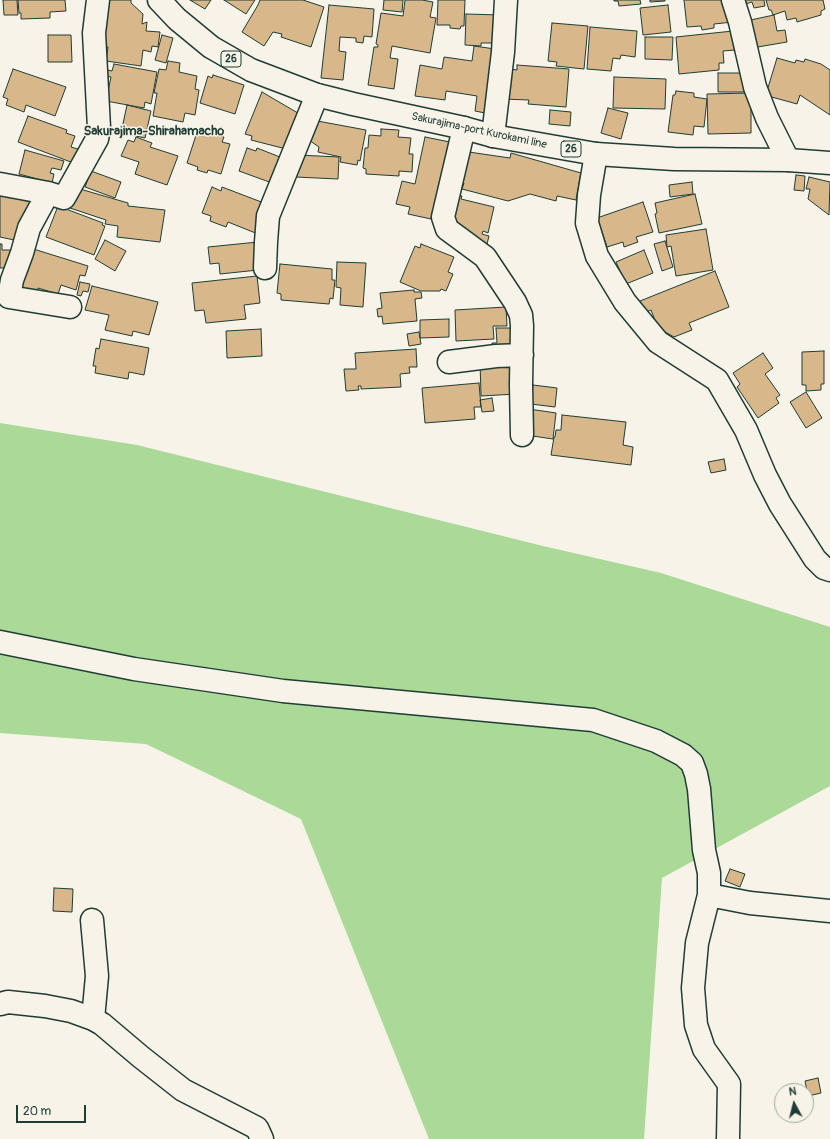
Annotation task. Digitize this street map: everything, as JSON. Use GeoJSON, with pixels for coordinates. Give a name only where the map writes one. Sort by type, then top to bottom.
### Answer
{"type":"FeatureCollection","features":[{"type":"Feature","properties":{"kind":"street"},"geometry":{"type":"LineString","coordinates":[[0,184],[48,193],[64,198],[98,139],[99,128],[94,33],[98,0]]}},
{"type":"Feature","properties":{"kind":"street","name":"Sakurajima-port Kurokami line"},"geometry":{"type":"LineString","coordinates":[[159,0],[177,19],[211,47],[251,70],[317,94],[352,104],[464,128],[493,136],[596,154],[674,159],[788,160],[830,163]]}},
{"type":"Feature","properties":{"kind":"street"},"geometry":{"type":"LineString","coordinates":[[493,136],[503,52],[506,0]]}},
{"type":"Feature","properties":{"kind":"street"},"geometry":{"type":"LineString","coordinates":[[733,0],[740,22],[755,87],[767,118],[788,160]]}},
{"type":"Feature","properties":{"kind":"street"},"geometry":{"type":"LineString","coordinates":[[265,268],[268,216],[317,94]]}},
{"type":"Feature","properties":{"kind":"street"},"geometry":{"type":"LineString","coordinates":[[464,128],[443,217],[447,229],[485,256],[516,302],[521,315],[522,435]]}},
{"type":"Feature","properties":{"kind":"street"},"geometry":{"type":"LineString","coordinates":[[596,154],[589,195],[587,223],[597,256],[625,302],[658,342],[717,380],[746,430],[765,475],[780,504],[816,559],[824,568],[830,570]]}},
{"type":"Feature","properties":{"kind":"street"},"geometry":{"type":"LineString","coordinates":[[48,193],[29,228],[12,280],[10,297],[70,307]]}},
{"type":"Feature","properties":{"kind":"street"},"geometry":{"type":"LineString","coordinates":[[449,362],[496,356],[522,355]]}},
{"type":"Feature","properties":{"kind":"street"},"geometry":{"type":"LineString","coordinates":[[0,642],[134,669],[283,691],[593,720],[656,741],[683,755],[692,763],[696,774],[699,789],[704,850],[709,873],[709,895],[697,943],[693,988],[696,1025],[704,1049],[729,1084],[728,1139]]}},
{"type":"Feature","properties":{"kind":"street"},"geometry":{"type":"LineString","coordinates":[[709,895],[750,903],[830,911]]}},
{"type":"Feature","properties":{"kind":"street"},"geometry":{"type":"LineString","coordinates":[[92,920],[97,976],[93,1019]]}},
{"type":"Feature","properties":{"kind":"street"},"geometry":{"type":"LineString","coordinates":[[0,1004],[8,1002],[45,1006],[71,1011],[93,1019],[102,1024],[183,1090],[257,1128],[262,1139]]}},
{"type":"Feature","properties":{"kind":"green space"},"geometry":{"type":"Polygon","coordinates":[[[0,423],[137,445],[543,546],[661,573],[830,627],[830,786],[662,878],[644,1139],[429,1139],[301,819],[146,744],[0,733],[0,423]]]}},
{"type":"Feature","properties":{"kind":"building"},"geometry":{"type":"Polygon","coordinates":[[[3,0],[17,0],[18,15],[4,15],[3,0]]]}},
{"type":"Feature","properties":{"kind":"building"},"geometry":{"type":"Polygon","coordinates":[[[18,0],[65,0],[66,11],[50,12],[50,18],[21,19],[18,0]]]}},
{"type":"Feature","properties":{"kind":"building"},"geometry":{"type":"Polygon","coordinates":[[[105,0],[131,0],[131,3],[143,14],[142,24],[147,22],[146,31],[160,32],[158,47],[152,46],[151,52],[143,50],[141,66],[106,61],[108,47],[103,46],[105,0]]]}},
{"type":"Feature","properties":{"kind":"building"},"geometry":{"type":"Polygon","coordinates":[[[190,0],[211,0],[205,9],[190,0]]]}},
{"type":"Feature","properties":{"kind":"building"},"geometry":{"type":"Polygon","coordinates":[[[224,0],[255,0],[246,14],[224,0]]]}},
{"type":"Feature","properties":{"kind":"building"},"geometry":{"type":"Polygon","coordinates":[[[260,0],[303,0],[324,7],[311,47],[281,37],[282,34],[273,32],[264,46],[242,32],[260,0]]]}},
{"type":"Feature","properties":{"kind":"building"},"geometry":{"type":"Polygon","coordinates":[[[384,0],[403,0],[402,12],[383,10],[384,0]]]}},
{"type":"Feature","properties":{"kind":"building"},"geometry":{"type":"Polygon","coordinates":[[[405,0],[422,0],[433,2],[430,17],[436,18],[430,53],[392,46],[390,58],[398,59],[394,89],[368,85],[374,47],[378,47],[376,44],[381,13],[403,16],[405,0]]]}},
{"type":"Feature","properties":{"kind":"building"},"geometry":{"type":"Polygon","coordinates":[[[438,0],[465,0],[464,26],[461,26],[460,29],[450,28],[450,25],[437,25],[438,0]]]}},
{"type":"Feature","properties":{"kind":"building"},"geometry":{"type":"Polygon","coordinates":[[[614,0],[640,0],[641,4],[619,6],[618,1],[614,0]]]}},
{"type":"Feature","properties":{"kind":"building"},"geometry":{"type":"Polygon","coordinates":[[[650,0],[665,0],[665,1],[650,2],[650,0]]]}},
{"type":"Feature","properties":{"kind":"building"},"geometry":{"type":"Polygon","coordinates":[[[684,0],[726,0],[733,22],[714,24],[714,28],[702,30],[701,26],[687,27],[684,0]]]}},
{"type":"Feature","properties":{"kind":"building"},"geometry":{"type":"Polygon","coordinates":[[[741,0],[764,0],[765,6],[754,8],[752,2],[742,5],[741,0]]]}},
{"type":"Feature","properties":{"kind":"building"},"geometry":{"type":"Polygon","coordinates":[[[766,0],[823,0],[825,9],[821,11],[821,15],[797,22],[796,18],[787,20],[785,11],[773,15],[771,10],[769,10],[766,0]]]}},
{"type":"Feature","properties":{"kind":"building"},"geometry":{"type":"Polygon","coordinates":[[[329,5],[374,9],[372,37],[364,36],[363,43],[356,42],[356,38],[340,37],[339,51],[346,52],[343,80],[321,78],[329,5]]]}},
{"type":"Feature","properties":{"kind":"building"},"geometry":{"type":"Polygon","coordinates":[[[668,5],[671,32],[643,35],[640,8],[668,5]]]}},
{"type":"Feature","properties":{"kind":"building"},"geometry":{"type":"Polygon","coordinates":[[[466,14],[500,15],[498,43],[481,43],[481,46],[465,45],[466,14]]]}},
{"type":"Feature","properties":{"kind":"building"},"geometry":{"type":"Polygon","coordinates":[[[774,15],[777,31],[785,30],[787,42],[752,48],[746,21],[774,15]]]}},
{"type":"Feature","properties":{"kind":"building"},"geometry":{"type":"Polygon","coordinates":[[[552,23],[588,26],[584,69],[556,66],[557,62],[548,61],[552,23]]]}},
{"type":"Feature","properties":{"kind":"building"},"geometry":{"type":"Polygon","coordinates":[[[590,27],[637,31],[635,57],[621,55],[620,59],[613,58],[611,71],[587,69],[590,27]]]}},
{"type":"Feature","properties":{"kind":"building"},"geometry":{"type":"Polygon","coordinates":[[[733,31],[735,50],[723,51],[724,63],[719,63],[719,70],[679,74],[676,37],[733,31]]]}},
{"type":"Feature","properties":{"kind":"building"},"geometry":{"type":"Polygon","coordinates":[[[48,35],[71,35],[72,62],[48,62],[48,35]]]}},
{"type":"Feature","properties":{"kind":"building"},"geometry":{"type":"Polygon","coordinates":[[[162,35],[173,38],[166,63],[155,60],[162,35]]]}},
{"type":"Feature","properties":{"kind":"building"},"geometry":{"type":"Polygon","coordinates":[[[645,37],[673,37],[672,60],[645,59],[645,37]]]}},
{"type":"Feature","properties":{"kind":"building"},"geometry":{"type":"Polygon","coordinates":[[[474,46],[495,49],[490,114],[475,111],[477,96],[446,91],[445,100],[415,96],[420,65],[442,69],[444,57],[472,61],[474,46]]]}},
{"type":"Feature","properties":{"kind":"building"},"geometry":{"type":"Polygon","coordinates":[[[777,58],[795,63],[796,60],[804,62],[805,59],[821,64],[830,70],[830,115],[800,95],[797,104],[768,96],[769,91],[767,91],[777,58]]]}},
{"type":"Feature","properties":{"kind":"building"},"geometry":{"type":"Polygon","coordinates":[[[168,61],[180,63],[179,72],[197,76],[195,89],[199,90],[195,115],[185,113],[183,122],[153,116],[157,93],[154,93],[159,69],[166,70],[168,61]]]}},
{"type":"Feature","properties":{"kind":"building"},"geometry":{"type":"Polygon","coordinates":[[[114,64],[157,72],[151,104],[145,102],[144,108],[106,101],[111,77],[106,76],[108,70],[112,71],[114,64]]]}},
{"type":"Feature","properties":{"kind":"building"},"geometry":{"type":"Polygon","coordinates":[[[517,65],[569,69],[566,107],[528,104],[529,100],[503,99],[510,69],[517,70],[517,65]]]}},
{"type":"Feature","properties":{"kind":"building"},"geometry":{"type":"Polygon","coordinates":[[[13,69],[66,87],[55,116],[26,105],[24,112],[6,105],[8,99],[3,97],[13,69]]]}},
{"type":"Feature","properties":{"kind":"building"},"geometry":{"type":"Polygon","coordinates":[[[718,73],[748,73],[747,92],[718,92],[718,73]]]}},
{"type":"Feature","properties":{"kind":"building"},"geometry":{"type":"Polygon","coordinates":[[[213,75],[244,85],[235,114],[200,103],[208,76],[212,78],[213,75]]]}},
{"type":"Feature","properties":{"kind":"building"},"geometry":{"type":"Polygon","coordinates":[[[614,77],[666,79],[665,109],[613,108],[614,77]]]}},
{"type":"Feature","properties":{"kind":"building"},"geometry":{"type":"Polygon","coordinates":[[[676,91],[694,93],[694,97],[707,99],[704,127],[694,126],[693,135],[668,132],[673,95],[675,95],[676,91]]]}},
{"type":"Feature","properties":{"kind":"building"},"geometry":{"type":"Polygon","coordinates":[[[262,92],[303,116],[290,150],[251,140],[252,136],[245,134],[262,92]]]}},
{"type":"Feature","properties":{"kind":"building"},"geometry":{"type":"Polygon","coordinates":[[[751,93],[751,133],[708,134],[707,94],[751,93]]]}},
{"type":"Feature","properties":{"kind":"building"},"geometry":{"type":"Polygon","coordinates":[[[127,105],[151,111],[145,138],[121,133],[127,105]]]}},
{"type":"Feature","properties":{"kind":"building"},"geometry":{"type":"Polygon","coordinates":[[[608,108],[628,113],[621,139],[601,133],[608,108]]]}},
{"type":"Feature","properties":{"kind":"building"},"geometry":{"type":"Polygon","coordinates":[[[550,110],[571,112],[570,126],[549,124],[550,110]]]}},
{"type":"Feature","properties":{"kind":"building"},"geometry":{"type":"Polygon","coordinates":[[[28,116],[67,130],[66,133],[75,136],[71,147],[81,150],[76,164],[18,142],[28,116]]]}},
{"type":"Feature","properties":{"kind":"building"},"geometry":{"type":"Polygon","coordinates":[[[312,120],[366,130],[360,161],[358,160],[357,165],[340,162],[341,157],[318,152],[319,147],[306,138],[312,120]]]}},
{"type":"Feature","properties":{"kind":"building"},"geometry":{"type":"Polygon","coordinates":[[[198,129],[224,137],[222,142],[230,144],[221,174],[208,170],[207,173],[197,170],[198,167],[187,163],[198,129]]]}},
{"type":"Feature","properties":{"kind":"building"},"geometry":{"type":"Polygon","coordinates":[[[381,129],[399,130],[398,137],[411,138],[409,154],[413,154],[412,172],[399,171],[399,176],[366,174],[366,169],[363,168],[365,148],[368,148],[369,135],[381,136],[381,129]]]}},
{"type":"Feature","properties":{"kind":"building"},"geometry":{"type":"Polygon","coordinates":[[[136,137],[152,143],[150,147],[178,156],[167,185],[135,174],[139,162],[121,156],[128,140],[134,142],[136,137]]]}},
{"type":"Feature","properties":{"kind":"building"},"geometry":{"type":"Polygon","coordinates":[[[425,137],[455,143],[446,185],[439,183],[438,189],[444,190],[438,213],[432,212],[431,219],[408,214],[410,207],[396,204],[402,181],[415,184],[425,137]]]}},
{"type":"Feature","properties":{"kind":"building"},"geometry":{"type":"Polygon","coordinates":[[[247,148],[256,151],[257,148],[285,159],[272,183],[239,171],[247,148]]]}},
{"type":"Feature","properties":{"kind":"building"},"geometry":{"type":"Polygon","coordinates":[[[25,150],[64,161],[61,170],[52,168],[50,173],[54,174],[52,183],[19,174],[25,150]]]}},
{"type":"Feature","properties":{"kind":"building"},"geometry":{"type":"Polygon","coordinates":[[[462,151],[510,158],[511,153],[581,173],[576,200],[557,196],[556,201],[530,194],[508,201],[462,189],[464,183],[455,181],[462,151]]]}},
{"type":"Feature","properties":{"kind":"building"},"geometry":{"type":"Polygon","coordinates":[[[297,155],[339,157],[338,179],[296,177],[297,155]]]}},
{"type":"Feature","properties":{"kind":"building"},"geometry":{"type":"Polygon","coordinates":[[[91,171],[121,182],[115,198],[85,187],[91,171]]]}},
{"type":"Feature","properties":{"kind":"building"},"geometry":{"type":"Polygon","coordinates":[[[796,175],[805,176],[804,191],[794,190],[796,175]]]}},
{"type":"Feature","properties":{"kind":"building"},"geometry":{"type":"Polygon","coordinates":[[[809,177],[830,182],[829,215],[808,199],[810,189],[806,189],[809,177]]]}},
{"type":"Feature","properties":{"kind":"building"},"geometry":{"type":"Polygon","coordinates":[[[692,182],[693,194],[670,197],[669,185],[692,182]]]}},
{"type":"Feature","properties":{"kind":"building"},"geometry":{"type":"Polygon","coordinates":[[[212,187],[221,191],[222,187],[264,203],[258,234],[228,222],[226,227],[210,221],[211,216],[202,213],[212,187]]]}},
{"type":"Feature","properties":{"kind":"building"},"geometry":{"type":"Polygon","coordinates":[[[0,189],[20,194],[18,199],[32,202],[19,241],[0,237],[0,189]]]}},
{"type":"Feature","properties":{"kind":"building"},"geometry":{"type":"Polygon","coordinates":[[[80,189],[128,203],[128,206],[165,210],[160,242],[117,237],[118,226],[105,224],[106,220],[64,206],[80,189]]]}},
{"type":"Feature","properties":{"kind":"building"},"geometry":{"type":"Polygon","coordinates":[[[453,194],[462,196],[461,199],[494,207],[488,233],[483,231],[482,234],[489,236],[485,252],[447,218],[453,194]]]}},
{"type":"Feature","properties":{"kind":"building"},"geometry":{"type":"Polygon","coordinates":[[[695,194],[702,224],[659,233],[655,214],[657,213],[655,203],[695,194]]]}},
{"type":"Feature","properties":{"kind":"building"},"geometry":{"type":"Polygon","coordinates":[[[643,202],[653,232],[636,237],[638,242],[624,247],[623,242],[607,247],[597,218],[643,202]]]}},
{"type":"Feature","properties":{"kind":"building"},"geometry":{"type":"Polygon","coordinates":[[[58,206],[103,223],[102,225],[105,226],[94,255],[46,237],[58,206]]]}},
{"type":"Feature","properties":{"kind":"building"},"geometry":{"type":"Polygon","coordinates":[[[706,229],[713,270],[676,276],[671,246],[667,247],[666,235],[706,229]]]}},
{"type":"Feature","properties":{"kind":"building"},"geometry":{"type":"Polygon","coordinates":[[[105,240],[126,251],[115,271],[95,259],[105,240]]]}},
{"type":"Feature","properties":{"kind":"building"},"geometry":{"type":"Polygon","coordinates":[[[665,241],[673,267],[662,271],[654,244],[665,241]]]}},
{"type":"Feature","properties":{"kind":"building"},"geometry":{"type":"Polygon","coordinates":[[[258,242],[258,270],[220,274],[219,263],[210,264],[208,247],[258,242]]]}},
{"type":"Feature","properties":{"kind":"building"},"geometry":{"type":"Polygon","coordinates":[[[0,244],[2,244],[2,250],[14,250],[14,268],[0,268],[0,244]]]}},
{"type":"Feature","properties":{"kind":"building"},"geometry":{"type":"Polygon","coordinates":[[[421,244],[454,257],[448,272],[453,274],[446,291],[441,289],[440,291],[421,291],[400,282],[415,246],[420,248],[421,244]]]}},
{"type":"Feature","properties":{"kind":"building"},"geometry":{"type":"Polygon","coordinates":[[[27,247],[88,266],[85,276],[80,275],[76,290],[61,285],[58,294],[38,288],[36,296],[14,290],[27,247]]]}},
{"type":"Feature","properties":{"kind":"building"},"geometry":{"type":"Polygon","coordinates":[[[644,250],[653,273],[626,284],[616,262],[644,250]]]}},
{"type":"Feature","properties":{"kind":"building"},"geometry":{"type":"Polygon","coordinates":[[[337,262],[366,263],[363,307],[340,305],[341,288],[336,287],[337,262]]]}},
{"type":"Feature","properties":{"kind":"building"},"geometry":{"type":"Polygon","coordinates":[[[280,264],[332,269],[332,280],[335,280],[333,299],[330,298],[329,304],[281,300],[281,294],[277,293],[280,264]]]}},
{"type":"Feature","properties":{"kind":"building"},"geometry":{"type":"Polygon","coordinates":[[[715,271],[729,307],[689,323],[692,330],[674,337],[658,328],[651,310],[644,313],[640,301],[715,271]]]}},
{"type":"Feature","properties":{"kind":"building"},"geometry":{"type":"Polygon","coordinates":[[[257,276],[260,303],[244,305],[246,319],[206,323],[204,310],[195,311],[192,283],[257,276]]]}},
{"type":"Feature","properties":{"kind":"building"},"geometry":{"type":"Polygon","coordinates":[[[80,282],[90,284],[88,292],[83,291],[81,296],[77,295],[80,282]]]}},
{"type":"Feature","properties":{"kind":"building"},"geometry":{"type":"Polygon","coordinates":[[[92,286],[158,302],[149,335],[133,331],[132,336],[105,330],[109,315],[85,310],[92,286]]]}},
{"type":"Feature","properties":{"kind":"building"},"geometry":{"type":"Polygon","coordinates":[[[414,290],[414,292],[421,292],[422,298],[415,299],[417,321],[383,324],[382,316],[378,317],[377,309],[382,308],[380,293],[414,290]]]}},
{"type":"Feature","properties":{"kind":"building"},"geometry":{"type":"Polygon","coordinates":[[[506,307],[507,326],[493,326],[494,339],[456,341],[455,310],[506,307]]]}},
{"type":"Feature","properties":{"kind":"building"},"geometry":{"type":"Polygon","coordinates":[[[449,319],[449,337],[420,338],[420,320],[449,319]]]}},
{"type":"Feature","properties":{"kind":"building"},"geometry":{"type":"Polygon","coordinates":[[[496,328],[519,328],[519,350],[492,350],[492,343],[497,343],[496,328]]]}},
{"type":"Feature","properties":{"kind":"building"},"geometry":{"type":"Polygon","coordinates":[[[261,329],[262,356],[227,358],[226,331],[261,329]]]}},
{"type":"Feature","properties":{"kind":"building"},"geometry":{"type":"Polygon","coordinates":[[[419,332],[421,344],[409,346],[407,334],[419,332]]]}},
{"type":"Feature","properties":{"kind":"building"},"geometry":{"type":"Polygon","coordinates":[[[101,339],[149,348],[144,375],[129,372],[128,379],[95,373],[96,366],[93,366],[96,348],[99,349],[101,339]]]}},
{"type":"Feature","properties":{"kind":"building"},"geometry":{"type":"Polygon","coordinates":[[[416,349],[417,367],[409,367],[410,373],[400,374],[401,387],[361,389],[361,386],[358,386],[359,390],[346,391],[344,369],[356,369],[355,353],[416,349]]]}},
{"type":"Feature","properties":{"kind":"building"},"geometry":{"type":"Polygon","coordinates":[[[824,351],[824,384],[821,384],[821,390],[806,391],[806,385],[802,385],[802,352],[824,351]]]}},
{"type":"Feature","properties":{"kind":"building"},"geometry":{"type":"Polygon","coordinates":[[[763,353],[773,368],[765,374],[780,395],[776,398],[779,403],[758,418],[737,387],[740,384],[733,373],[763,353]]]}},
{"type":"Feature","properties":{"kind":"building"},"geometry":{"type":"Polygon","coordinates":[[[515,360],[516,394],[481,396],[480,361],[515,360]]]}},
{"type":"Feature","properties":{"kind":"building"},"geometry":{"type":"Polygon","coordinates":[[[479,383],[481,407],[474,407],[475,419],[425,423],[422,388],[479,383]]]}},
{"type":"Feature","properties":{"kind":"building"},"geometry":{"type":"Polygon","coordinates":[[[533,385],[557,388],[555,407],[531,404],[533,385]]]}},
{"type":"Feature","properties":{"kind":"building"},"geometry":{"type":"Polygon","coordinates":[[[806,392],[822,418],[806,428],[790,402],[806,392]]]}},
{"type":"Feature","properties":{"kind":"building"},"geometry":{"type":"Polygon","coordinates":[[[492,398],[494,411],[482,412],[480,400],[492,398]]]}},
{"type":"Feature","properties":{"kind":"building"},"geometry":{"type":"Polygon","coordinates":[[[529,409],[556,413],[553,439],[526,435],[529,409]]]}},
{"type":"Feature","properties":{"kind":"building"},"geometry":{"type":"Polygon","coordinates":[[[562,415],[626,422],[623,445],[633,447],[631,465],[551,455],[556,430],[561,430],[562,415]]]}},
{"type":"Feature","properties":{"kind":"building"},"geometry":{"type":"Polygon","coordinates":[[[724,459],[726,470],[711,473],[708,462],[724,459]]]}},
{"type":"Feature","properties":{"kind":"building"},"geometry":{"type":"Polygon","coordinates":[[[730,869],[745,874],[740,887],[725,881],[730,869]]]}},
{"type":"Feature","properties":{"kind":"building"},"geometry":{"type":"Polygon","coordinates":[[[54,888],[73,889],[72,912],[53,911],[54,888]]]}},
{"type":"Feature","properties":{"kind":"building"},"geometry":{"type":"Polygon","coordinates":[[[818,1078],[821,1093],[814,1095],[814,1083],[805,1083],[805,1081],[818,1078]]]}},
{"type":"Feature","properties":{"kind":"district","name":"Sakurajima-Shirahamacho"},"geometry":{"type":"Point","coordinates":[154,132]}}]}
